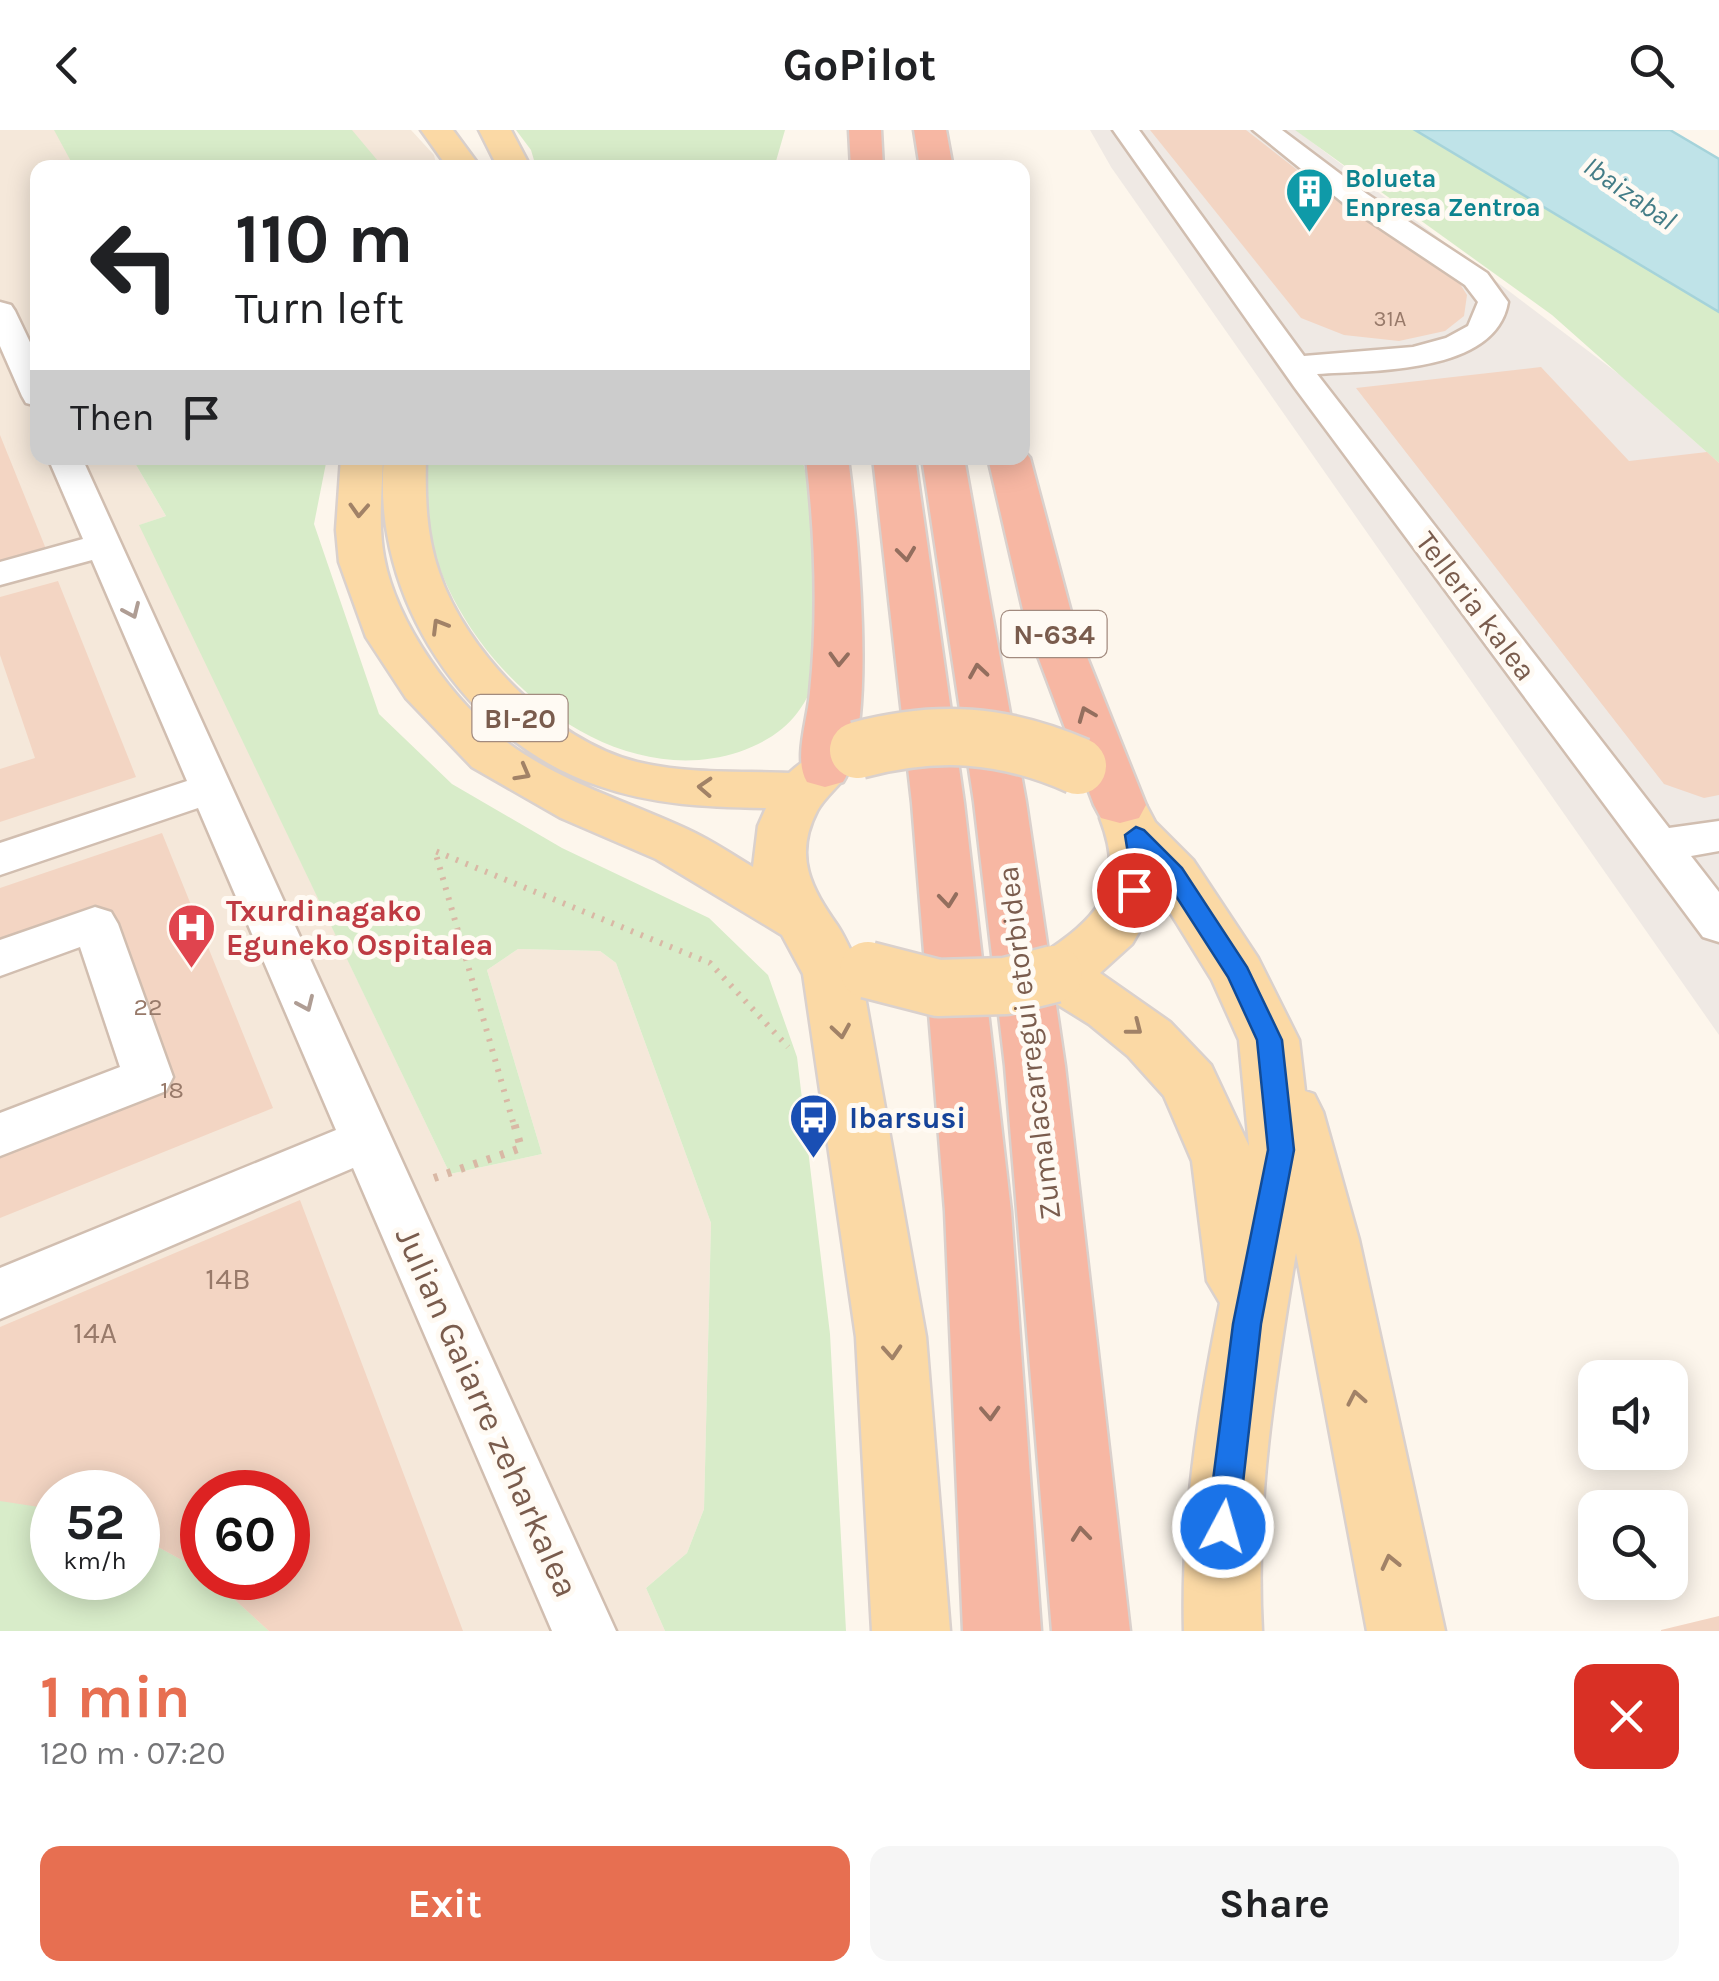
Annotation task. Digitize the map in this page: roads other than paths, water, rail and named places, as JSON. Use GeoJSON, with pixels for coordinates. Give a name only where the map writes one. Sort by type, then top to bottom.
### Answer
{"type":"FeatureCollection","features":[{"type":"Feature","properties":{"kind":"highway"},"geometry":{"type":"LineString","coordinates":[[842,130],[843,160]]}},
{"type":"Feature","properties":{"kind":"highway"},"geometry":{"type":"LineString","coordinates":[[865,130],[867,160]]}},
{"type":"Feature","properties":{"kind":"highway"},"geometry":{"type":"LineString","coordinates":[[902,130],[904,160]]}},
{"type":"Feature","properties":{"kind":"highway"},"geometry":{"type":"LineString","coordinates":[[930,130],[936,160]]}},
{"type":"Feature","properties":{"kind":"highway"},"geometry":{"type":"LineString","coordinates":[[828,770],[838,698],[841,612],[829,465]]}},
{"type":"Feature","properties":{"kind":"highway","name":"Zumalacarregui etorbidea"},"geometry":{"type":"LineString","coordinates":[[896,465],[969,802],[1035,1066],[1091,1631]]}},
{"type":"Feature","properties":{"kind":"highway","name":"Zumalacarregui etorbidea"},"geometry":{"type":"LineString","coordinates":[[944,465],[969,802],[978,1210],[1002,1631]]}},
{"type":"Feature","properties":{"kind":"highway","name":"N-634"},"geometry":{"type":"LineString","coordinates":[[1011,465],[1051,627],[1128,820]]}},
{"type":"Feature","properties":{"kind":"main road"},"geometry":{"type":"LineString","coordinates":[[437,130],[459,160]]}},
{"type":"Feature","properties":{"kind":"main road"},"geometry":{"type":"LineString","coordinates":[[495,130],[511,160]]}},
{"type":"Feature","properties":{"kind":"main road","name":"BI-20"},"geometry":{"type":"LineString","coordinates":[[362,465],[358,530],[362,562],[390,637],[422,687],[490,755],[580,805],[675,846],[828,942]]}},
{"type":"Feature","properties":{"kind":"main road","name":"BI-20"},"geometry":{"type":"LineString","coordinates":[[405,465],[403,517],[419,583],[433,618],[458,655],[503,704],[568,752],[632,778],[674,785],[828,770]]}},
{"type":"Feature","properties":{"kind":"main road"},"geometry":{"type":"LineString","coordinates":[[1128,820],[1141,866],[1128,913],[1103,944],[1054,974],[1006,986],[938,988],[828,942],[781,884],[777,853],[787,812],[828,770],[903,736],[964,732],[1032,744],[1078,766],[1128,820],[1184,890],[1238,973],[1270,1040],[1320,1206],[1374,1494],[1406,1631]]}},
{"type":"Feature","properties":{"kind":"main road"},"geometry":{"type":"LineString","coordinates":[[828,942],[891,1337],[911,1631]]}},
{"type":"Feature","properties":{"kind":"main road"},"geometry":{"type":"LineString","coordinates":[[1054,974],[1110,1008],[1149,1039],[1190,1082],[1224,1161],[1247,1324]]}},
{"type":"Feature","properties":{"kind":"main road"},"geometry":{"type":"LineString","coordinates":[[1223,1631],[1220,1552],[1247,1324],[1281,1150],[1270,1040]]}},
{"type":"Feature","properties":{"kind":"street","name":"Telleria kalea"},"geometry":{"type":"LineString","coordinates":[[1126,130],[1295,366],[1719,925]]}},
{"type":"Feature","properties":{"kind":"street"},"geometry":{"type":"LineString","coordinates":[[1266,130],[1357,200],[1476,279],[1493,302],[1490,320],[1484,327],[1451,346],[1295,366]]}},
{"type":"Feature","properties":{"kind":"street"},"geometry":{"type":"LineString","coordinates":[[0,312],[12,370],[30,388]]}},
{"type":"Feature","properties":{"kind":"street","name":"Julian Gaiarre zeharkalea"},"geometry":{"type":"LineString","coordinates":[[67,465],[584,1631]]}},
{"type":"Feature","properties":{"kind":"street"},"geometry":{"type":"LineString","coordinates":[[0,574],[103,545]]}},
{"type":"Feature","properties":{"kind":"street"},"geometry":{"type":"LineString","coordinates":[[0,859],[211,788]]}},
{"type":"Feature","properties":{"kind":"street"},"geometry":{"type":"LineString","coordinates":[[1658,845],[1719,836]]}},
{"type":"Feature","properties":{"kind":"street"},"geometry":{"type":"LineString","coordinates":[[0,958],[95,924],[148,1077],[0,1135]]}},
{"type":"Feature","properties":{"kind":"street"},"geometry":{"type":"LineString","coordinates":[[0,1294],[366,1140]]}},
{"type":"Feature","properties":{"kind":"water","name":"Ibaizabal"},"geometry":{"type":"Polygon","coordinates":[[[1415,130],[1670,130],[1719,159],[1719,312],[1415,130]]]}},
{"type":"Feature","properties":{"kind":"place","name":"Bolueta Enpresa Zentroa"},"geometry":{"type":"Point","coordinates":[1310,234]}},
{"type":"Feature","properties":{"kind":"place","name":"Txurdinagako Eguneko Ospitalea"},"geometry":{"type":"Point","coordinates":[191,970]}},
{"type":"Feature","properties":{"kind":"place","name":"Ibarsusi"},"geometry":{"type":"Point","coordinates":[814,1160]}}]}
